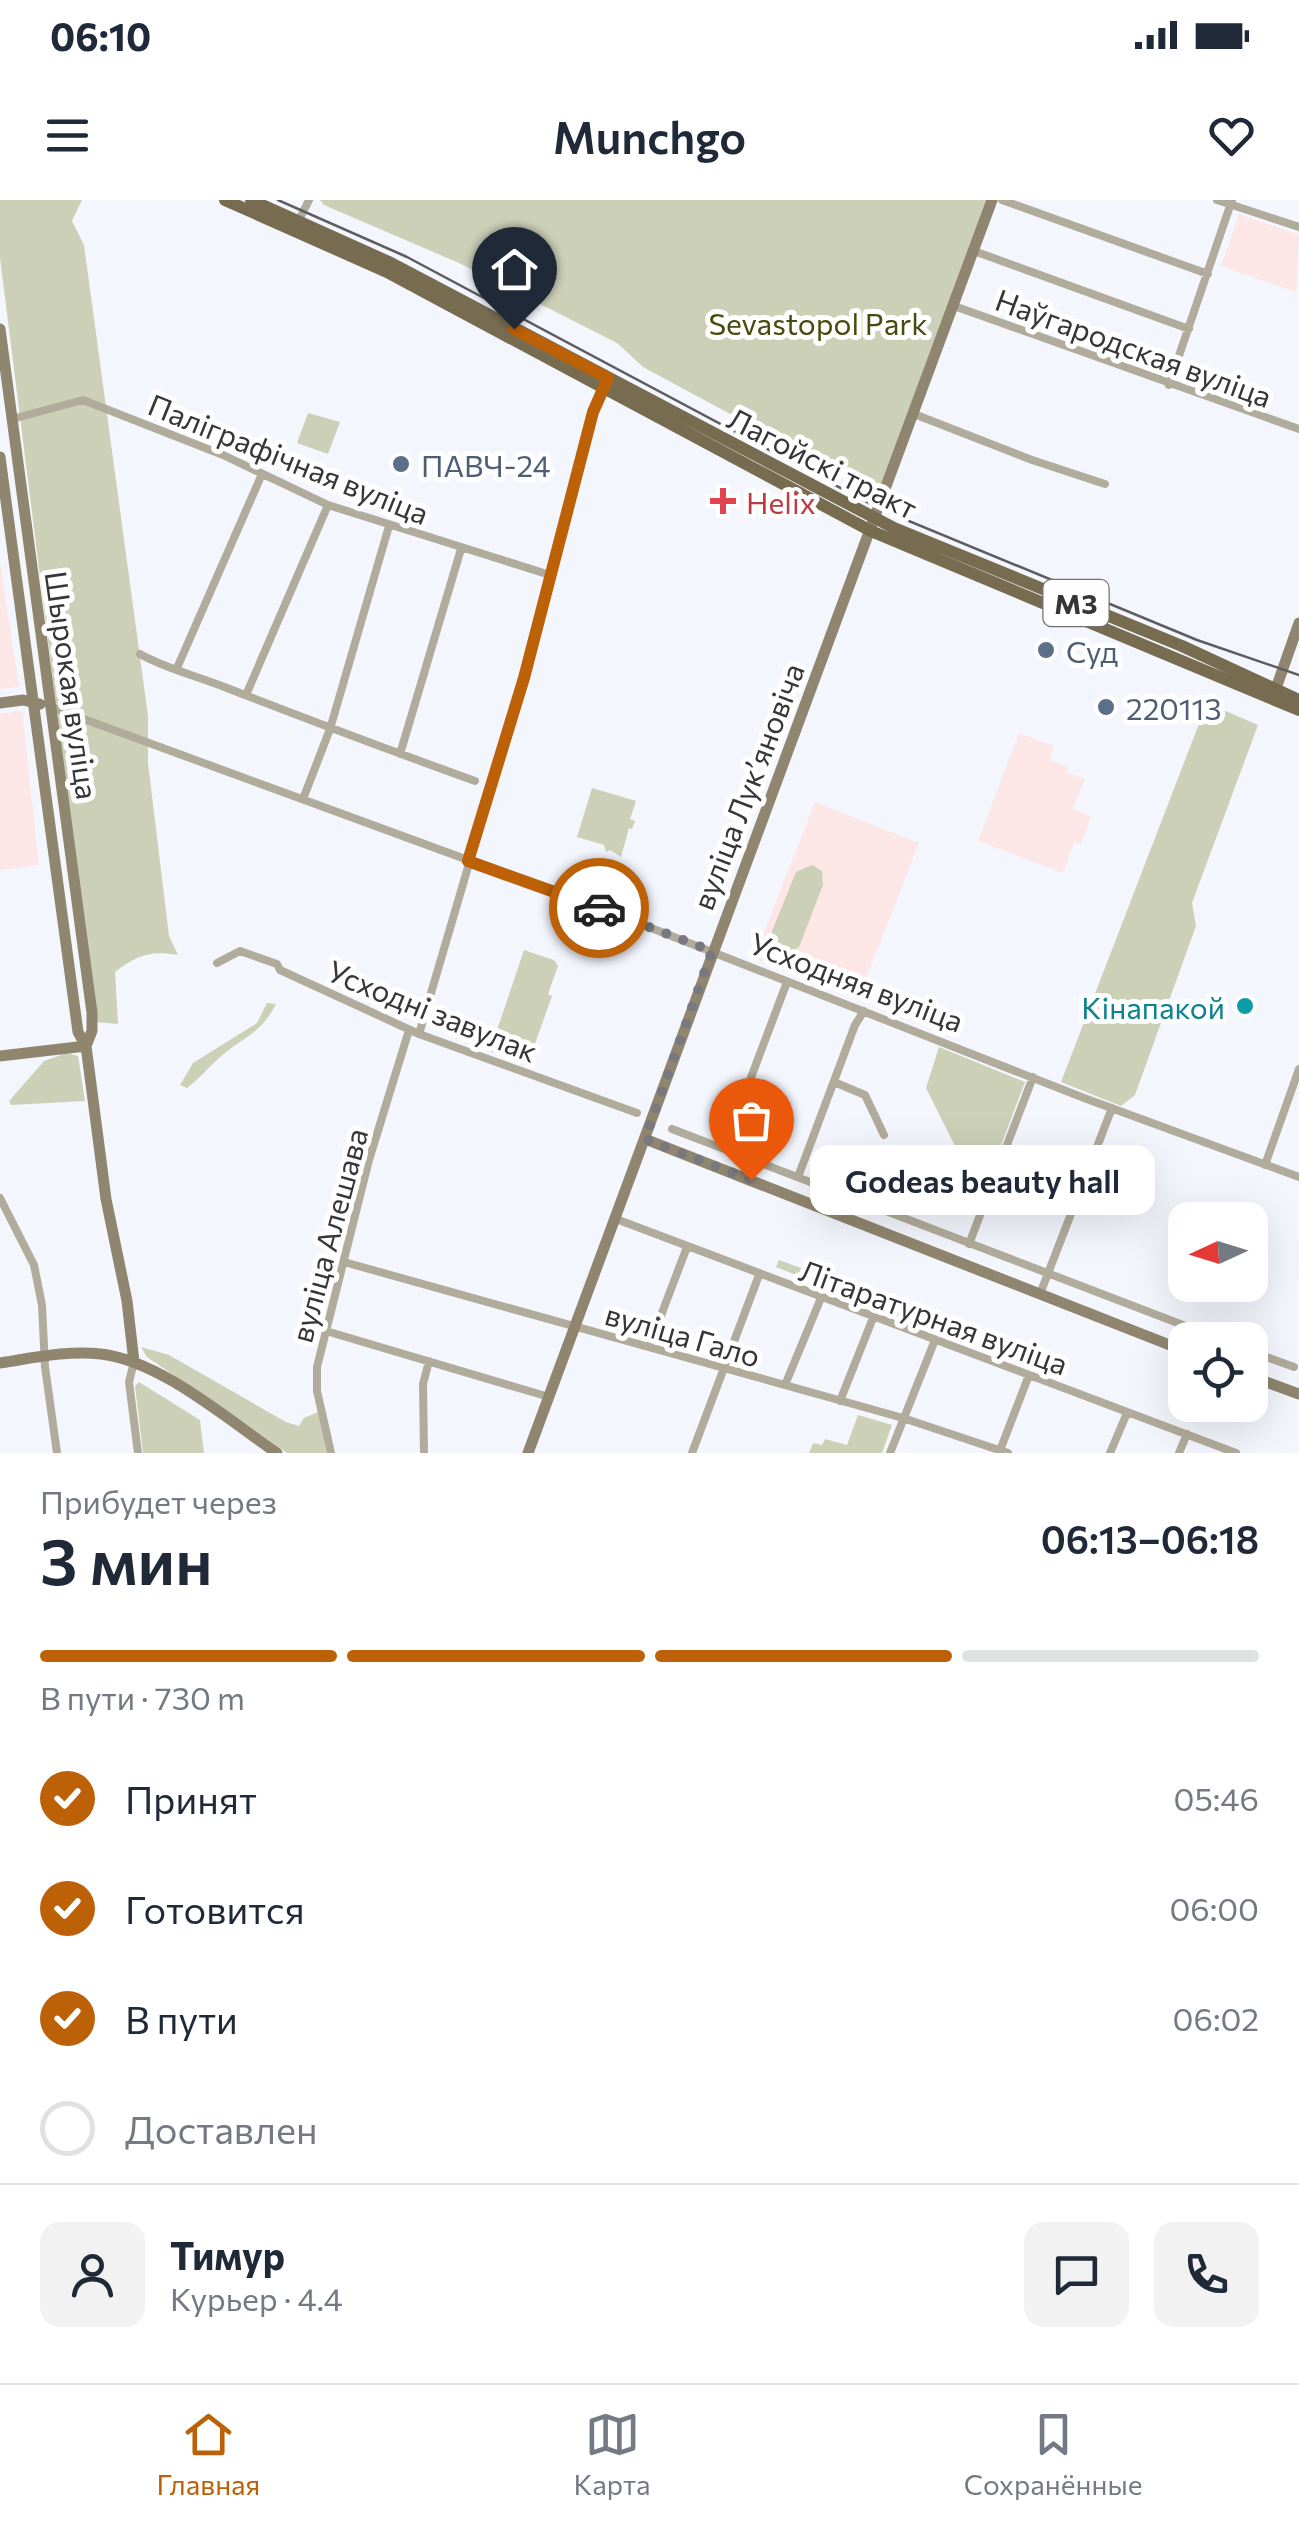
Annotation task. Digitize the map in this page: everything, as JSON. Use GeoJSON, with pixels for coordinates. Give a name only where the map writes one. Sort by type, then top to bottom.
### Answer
{"type":"FeatureCollection","features":[{"type":"Feature","properties":{"kind":"main road","name":"Лагойскі тракт"},"geometry":{"type":"LineString","coordinates":[[225,200],[297,226]]}},
{"type":"Feature","properties":{"kind":"main road","name":"Лагойскі тракт"},"geometry":{"type":"LineString","coordinates":[[252,200],[873,525],[1274,694]]}},
{"type":"Feature","properties":{"kind":"main road","name":"вуліца Лукʼяновіча"},"geometry":{"type":"LineString","coordinates":[[528,1453],[992,200]]}},
{"type":"Feature","properties":{"kind":"main road","name":"Шырокая вуліца"},"geometry":{"type":"LineString","coordinates":[[0,330],[92,1013],[92,1031],[86,1046]]}},
{"type":"Feature","properties":{"kind":"main road","name":"Шырокая вуліца"},"geometry":{"type":"LineString","coordinates":[[0,457],[78,1032],[86,1046],[106,1199],[130,1318],[134,1362]]}},
{"type":"Feature","properties":{"kind":"main road"},"geometry":{"type":"LineString","coordinates":[[1274,694],[1299,623]]}},
{"type":"Feature","properties":{"kind":"main road","name":"М3"},"geometry":{"type":"LineString","coordinates":[[1274,694],[1299,700]]}},
{"type":"Feature","properties":{"kind":"main road","name":"М3"},"geometry":{"type":"LineString","coordinates":[[1274,694],[1299,710]]}},
{"type":"Feature","properties":{"kind":"main road","name":"Усходняя вуліца"},"geometry":{"type":"LineString","coordinates":[[0,703],[34,702],[51,708]]}},
{"type":"Feature","properties":{"kind":"main road"},"geometry":{"type":"LineString","coordinates":[[0,1056],[86,1046]]}},
{"type":"Feature","properties":{"kind":"main road"},"geometry":{"type":"LineString","coordinates":[[645,1139],[1168,1344]]}},
{"type":"Feature","properties":{"kind":"main road"},"geometry":{"type":"LineString","coordinates":[[103,1354],[123,1346],[130,1318]]}},
{"type":"Feature","properties":{"kind":"main road"},"geometry":{"type":"LineString","coordinates":[[0,1363],[103,1354],[134,1362],[189,1393],[277,1453]]}},
{"type":"Feature","properties":{"kind":"main road"},"geometry":{"type":"LineString","coordinates":[[1268,1383],[1299,1394]]}},
{"type":"Feature","properties":{"kind":"street"},"geometry":{"type":"LineString","coordinates":[[297,226],[309,200]]}},
{"type":"Feature","properties":{"kind":"street"},"geometry":{"type":"LineString","coordinates":[[1002,200],[1208,274]]}},
{"type":"Feature","properties":{"kind":"street"},"geometry":{"type":"LineString","coordinates":[[1217,200],[1299,227]]}},
{"type":"Feature","properties":{"kind":"street"},"geometry":{"type":"LineString","coordinates":[[1169,385],[1231,202]]}},
{"type":"Feature","properties":{"kind":"street"},"geometry":{"type":"LineString","coordinates":[[974,251],[1189,330]]}},
{"type":"Feature","properties":{"kind":"street","name":"Наўгародская вуліца"},"geometry":{"type":"LineString","coordinates":[[954,306],[1299,429]]}},
{"type":"Feature","properties":{"kind":"street","name":"вуліца Алешава"},"geometry":{"type":"LineString","coordinates":[[332,1453],[316,1382],[369,1160],[414,1032],[524,678],[605,383]]}},
{"type":"Feature","properties":{"kind":"street","name":"Паліграфічная вуліца"},"geometry":{"type":"LineString","coordinates":[[12,419],[83,400],[328,505],[550,575]]}},
{"type":"Feature","properties":{"kind":"street"},"geometry":{"type":"LineString","coordinates":[[914,414],[1105,484]]}},
{"type":"Feature","properties":{"kind":"street"},"geometry":{"type":"LineString","coordinates":[[177,668],[262,474]]}},
{"type":"Feature","properties":{"kind":"street"},"geometry":{"type":"LineString","coordinates":[[246,695],[328,505]]}},
{"type":"Feature","properties":{"kind":"street"},"geometry":{"type":"LineString","coordinates":[[303,799],[330,729],[389,526]]}},
{"type":"Feature","properties":{"kind":"street"},"geometry":{"type":"LineString","coordinates":[[400,754],[461,548]]}},
{"type":"Feature","properties":{"kind":"street"},"geometry":{"type":"LineString","coordinates":[[140,654],[158,665],[177,668],[475,781]]}},
{"type":"Feature","properties":{"kind":"street","name":"Усходняя вуліца"},"geometry":{"type":"LineString","coordinates":[[51,708],[712,951],[1299,1177]]}},
{"type":"Feature","properties":{"kind":"street","name":"Усходні завулак"},"geometry":{"type":"LineString","coordinates":[[217,963],[240,950],[277,964],[280,970],[414,1032],[638,1114]]}},
{"type":"Feature","properties":{"kind":"street"},"geometry":{"type":"LineString","coordinates":[[724,1149],[787,982]]}},
{"type":"Feature","properties":{"kind":"street"},"geometry":{"type":"LineString","coordinates":[[798,1177],[864,1011]]}},
{"type":"Feature","properties":{"kind":"street"},"geometry":{"type":"LineString","coordinates":[[1266,1165],[1299,1070]]}},
{"type":"Feature","properties":{"kind":"street"},"geometry":{"type":"LineString","coordinates":[[969,1244],[1033,1077]]}},
{"type":"Feature","properties":{"kind":"street"},"geometry":{"type":"LineString","coordinates":[[834,1082],[865,1095],[884,1135]]}},
{"type":"Feature","properties":{"kind":"street"},"geometry":{"type":"LineString","coordinates":[[1040,1294],[1112,1108]]}},
{"type":"Feature","properties":{"kind":"street"},"geometry":{"type":"LineString","coordinates":[[672,1129],[1176,1322]]}},
{"type":"Feature","properties":{"kind":"street"},"geometry":{"type":"LineString","coordinates":[[0,1198],[34,1265],[57,1453]]}},
{"type":"Feature","properties":{"kind":"street","name":"Літаратурная вуліца"},"geometry":{"type":"LineString","coordinates":[[616,1219],[1236,1453]]}},
{"type":"Feature","properties":{"kind":"street"},"geometry":{"type":"LineString","coordinates":[[649,1346],[687,1247]]}},
{"type":"Feature","properties":{"kind":"street","name":"вуліца Гало"},"geometry":{"type":"LineString","coordinates":[[344,1262],[903,1418],[1002,1452]]}},
{"type":"Feature","properties":{"kind":"street"},"geometry":{"type":"LineString","coordinates":[[692,1453],[759,1274]]}},
{"type":"Feature","properties":{"kind":"street"},"geometry":{"type":"LineString","coordinates":[[785,1386],[821,1298]]}},
{"type":"Feature","properties":{"kind":"street"},"geometry":{"type":"LineString","coordinates":[[840,1400],[873,1318]]}},
{"type":"Feature","properties":{"kind":"street"},"geometry":{"type":"LineString","coordinates":[[326,1332],[549,1397]]}},
{"type":"Feature","properties":{"kind":"street"},"geometry":{"type":"LineString","coordinates":[[890,1453],[935,1340]]}},
{"type":"Feature","properties":{"kind":"street"},"geometry":{"type":"LineString","coordinates":[[1268,1358],[1294,1368]]}},
{"type":"Feature","properties":{"kind":"street"},"geometry":{"type":"LineString","coordinates":[[424,1453],[423,1384],[429,1361]]}},
{"type":"Feature","properties":{"kind":"street","name":"Шырокая вуліца"},"geometry":{"type":"LineString","coordinates":[[134,1362],[129,1382],[138,1453]]}},
{"type":"Feature","properties":{"kind":"street"},"geometry":{"type":"LineString","coordinates":[[1002,1452],[1028,1375]]}},
{"type":"Feature","properties":{"kind":"street"},"geometry":{"type":"LineString","coordinates":[[1110,1453],[1127,1413]]}},
{"type":"Feature","properties":{"kind":"street"},"geometry":{"type":"LineString","coordinates":[[1179,1453],[1187,1434]]}},
{"type":"Feature","properties":{"kind":"shaded area"},"geometry":{"type":"Polygon","coordinates":[[[1239,214],[1299,235],[1296,292],[1221,266],[1239,214]]]}},
{"type":"Feature","properties":{"kind":"shaded area"},"geometry":{"type":"Polygon","coordinates":[[[0,562],[19,687],[0,689],[0,562]]]}},
{"type":"Feature","properties":{"kind":"shaded area"},"geometry":{"type":"Polygon","coordinates":[[[22,711],[39,865],[0,870],[0,714],[22,711]]]}},
{"type":"Feature","properties":{"kind":"shaded area"},"geometry":{"type":"Polygon","coordinates":[[[1019,733],[1054,746],[1049,760],[1085,779],[1073,809],[1091,816],[1081,844],[1074,842],[1063,873],[978,841],[1019,733]]]}},
{"type":"Feature","properties":{"kind":"shaded area"},"geometry":{"type":"Polygon","coordinates":[[[815,802],[919,843],[858,999],[754,958],[815,802]]]}},
{"type":"Feature","properties":{"kind":"green space"},"geometry":{"type":"Polygon","coordinates":[[[0,200],[82,200],[72,221],[84,245],[148,716],[148,763],[169,936],[178,955],[145,955],[115,972],[118,1024],[96,1022],[0,258],[0,200]]]}},
{"type":"Feature","properties":{"kind":"green space","name":"Sevastopol Park"},"geometry":{"type":"Polygon","coordinates":[[[320,200],[991,200],[882,496],[643,367],[617,343],[459,263],[320,200]]]}},
{"type":"Feature","properties":{"kind":"green space"},"geometry":{"type":"Polygon","coordinates":[[[308,413],[340,422],[328,454],[297,443],[308,413]]]}},
{"type":"Feature","properties":{"kind":"green space"},"geometry":{"type":"Polygon","coordinates":[[[1207,703],[1258,725],[1192,903],[1196,926],[1135,1095],[1121,1106],[1061,1082],[1207,703]]]}},
{"type":"Feature","properties":{"kind":"green space"},"geometry":{"type":"Polygon","coordinates":[[[592,788],[636,801],[630,819],[635,821],[629,828],[621,857],[610,850],[606,852],[604,845],[577,837],[592,788]]]}},
{"type":"Feature","properties":{"kind":"green space"},"geometry":{"type":"Polygon","coordinates":[[[812,865],[822,871],[823,885],[799,947],[783,950],[773,944],[772,931],[796,872],[812,865]]]}},
{"type":"Feature","properties":{"kind":"green space"},"geometry":{"type":"Polygon","coordinates":[[[524,950],[554,960],[558,966],[548,994],[552,996],[527,1066],[490,1051],[524,950]]]}},
{"type":"Feature","properties":{"kind":"green space"},"geometry":{"type":"Polygon","coordinates":[[[267,1003],[276,1004],[257,1030],[187,1088],[180,1085],[193,1063],[257,1023],[267,1003]]]}},
{"type":"Feature","properties":{"kind":"green space"},"geometry":{"type":"Polygon","coordinates":[[[939,1047],[1025,1082],[981,1198],[926,1088],[939,1047]]]}},
{"type":"Feature","properties":{"kind":"green space"},"geometry":{"type":"Polygon","coordinates":[[[67,1053],[78,1056],[85,1101],[11,1105],[9,1101],[44,1061],[67,1053]]]}},
{"type":"Feature","properties":{"kind":"green space"},"geometry":{"type":"Polygon","coordinates":[[[779,1260],[931,1316],[926,1327],[776,1267],[779,1260]]]}},
{"type":"Feature","properties":{"kind":"green space"},"geometry":{"type":"Polygon","coordinates":[[[141,1347],[169,1355],[286,1422],[299,1426],[304,1418],[318,1412],[327,1453],[287,1453],[147,1357],[141,1347]]]}},
{"type":"Feature","properties":{"kind":"green space"},"geometry":{"type":"Polygon","coordinates":[[[139,1382],[200,1420],[204,1453],[143,1453],[135,1386],[139,1382]]]}},
{"type":"Feature","properties":{"kind":"green space"},"geometry":{"type":"Polygon","coordinates":[[[858,1415],[892,1425],[882,1453],[809,1453],[813,1443],[822,1445],[825,1439],[847,1445],[858,1415]]]}},
{"type":"Feature","properties":{"kind":"tram line"},"geometry":{"type":"LineString","coordinates":[[278,200],[407,257],[880,509],[1197,640],[1299,675]]}},
{"type":"Feature","properties":{"kind":"way so far"},"geometry":{"type":"LineString","coordinates":[[599,908],[712,951],[645,1139],[751,1180]]}},
{"type":"Feature","properties":{"kind":"place","name":"ПАВЧ-24"},"geometry":{"type":"Point","coordinates":[401,464]}},
{"type":"Feature","properties":{"kind":"place","name":"Helix"},"geometry":{"type":"Point","coordinates":[723,501]}},
{"type":"Feature","properties":{"kind":"place","name":"Суд"},"geometry":{"type":"Point","coordinates":[1046,650]}},
{"type":"Feature","properties":{"kind":"place","name":"220113"},"geometry":{"type":"Point","coordinates":[1106,707]}},
{"type":"Feature","properties":{"kind":"place","name":"Кінапакой"},"geometry":{"type":"Point","coordinates":[1245,1006]}},
{"type":"Feature","properties":{"kind":"place","name":"Godeas beauty hall"},"geometry":{"type":"Point","coordinates":[751,1180]}},
{"type":"Feature","properties":{"kind":"route"},"geometry":{"type":"LineString","coordinates":[[514,329],[608,378],[593,412],[524,678],[468,861],[599,908]]}}]}
